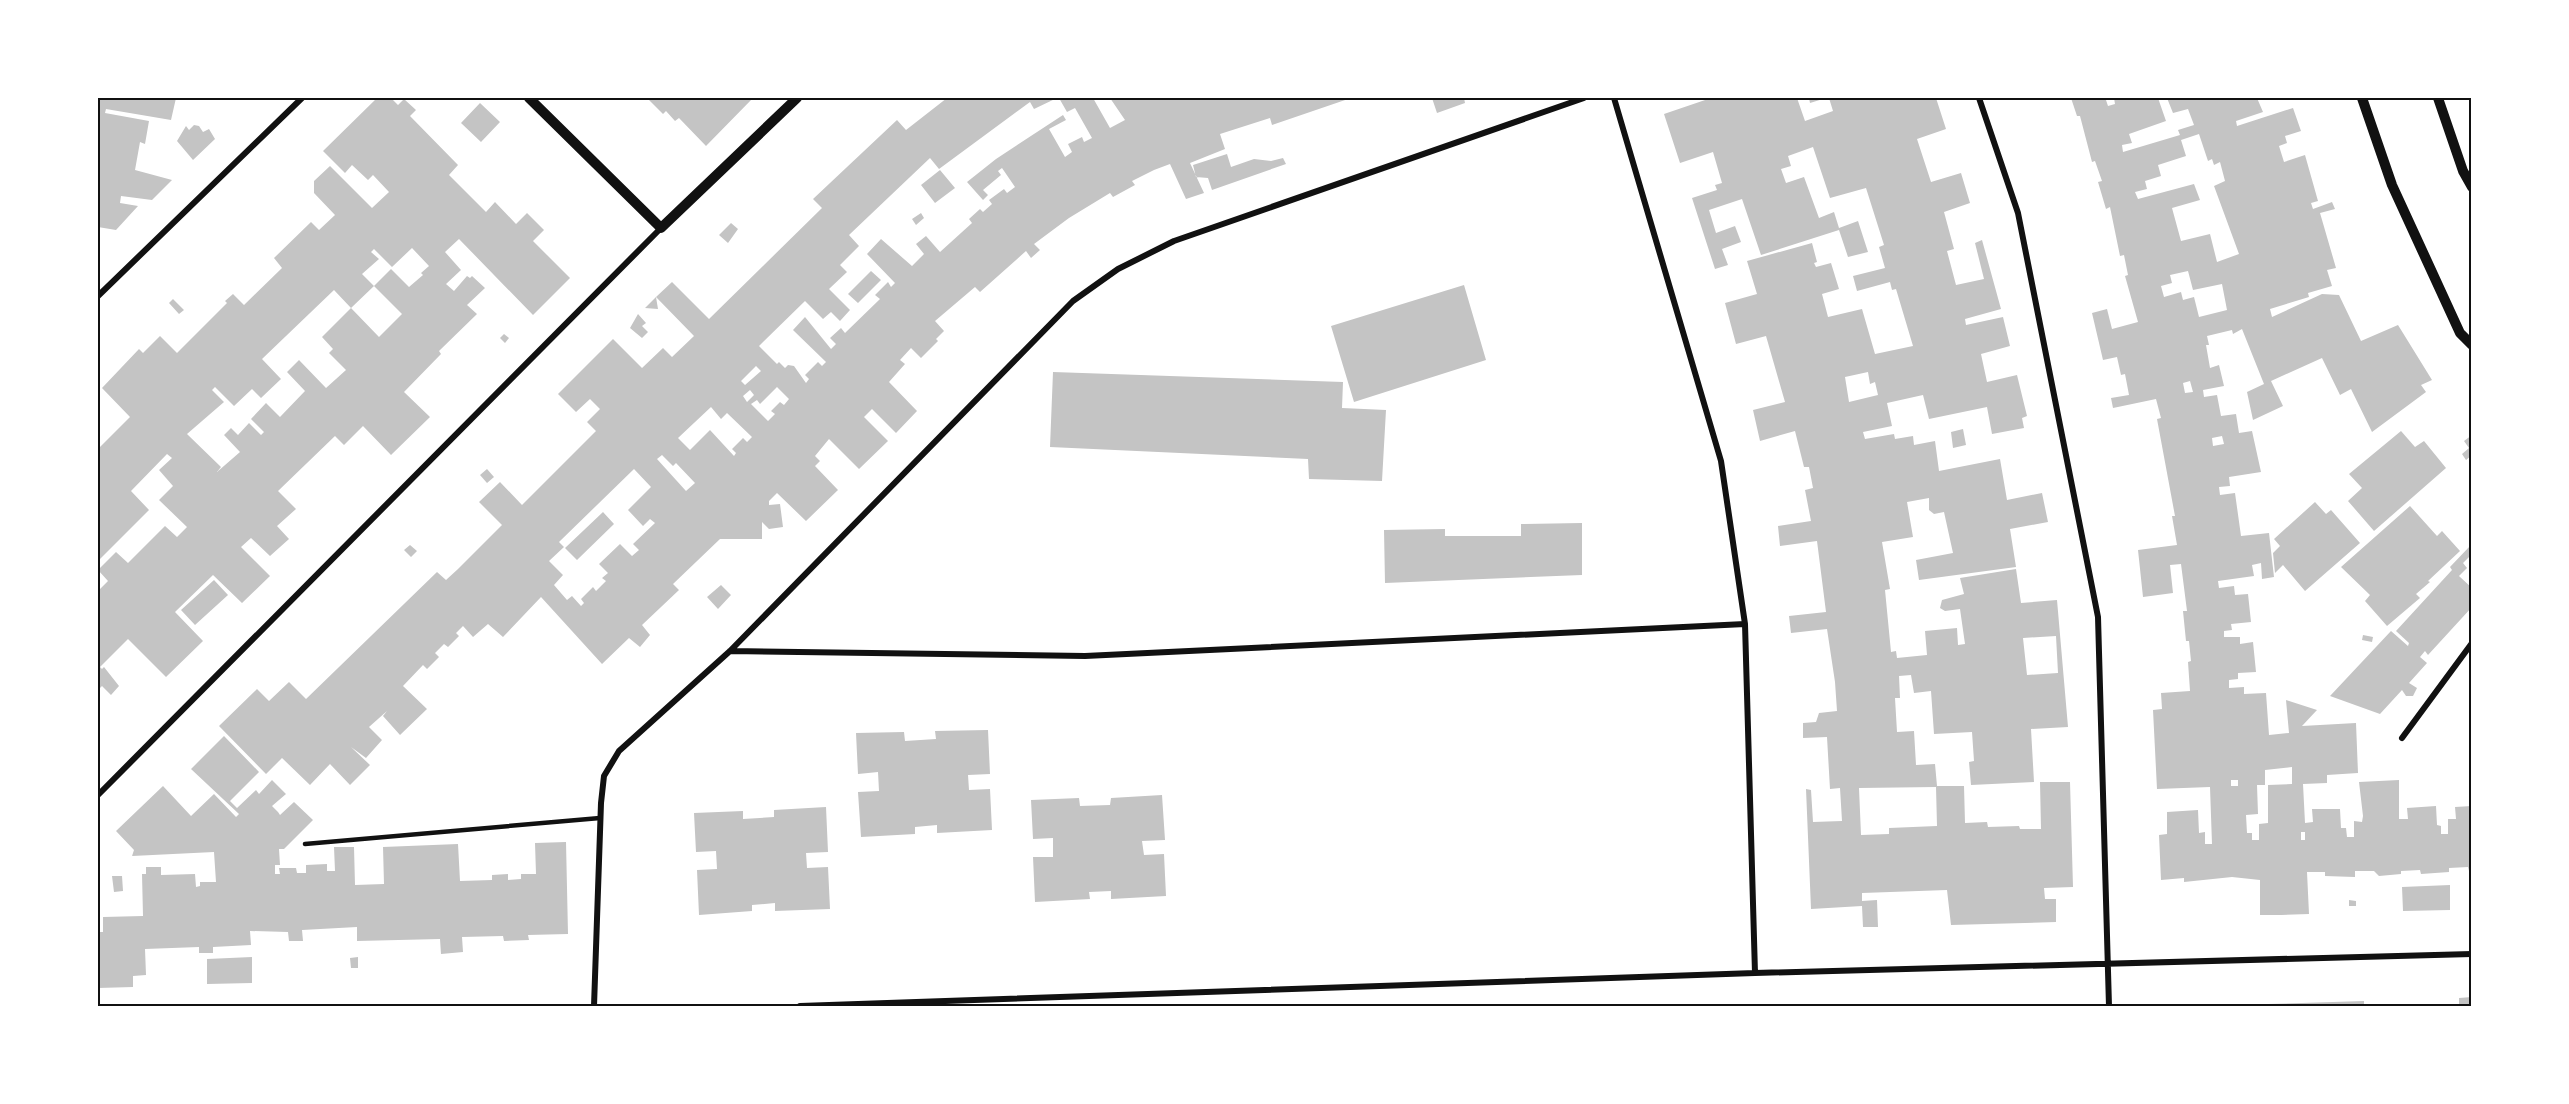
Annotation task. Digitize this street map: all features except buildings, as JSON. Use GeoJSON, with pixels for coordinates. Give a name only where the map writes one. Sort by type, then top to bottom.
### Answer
{"type":"FeatureCollection","features":[{"type":"Feature","properties":{"kind":"street"},"geometry":{"type":"LineString","coordinates":[[98,296],[302,98]]}},
{"type":"Feature","properties":{"kind":"street"},"geometry":{"type":"LineString","coordinates":[[530,98],[661,228]]}},
{"type":"Feature","properties":{"kind":"street"},"geometry":{"type":"LineString","coordinates":[[98,795],[661,228],[797,98]]}},
{"type":"Feature","properties":{"kind":"street"},"geometry":{"type":"LineString","coordinates":[[594,1006],[600,818],[604,776],[619,751],[730,651],[1073,301],[1118,269],[1174,241],[1584,98]]}},
{"type":"Feature","properties":{"kind":"street"},"geometry":{"type":"LineString","coordinates":[[1614,98],[1721,461],[1745,624],[1755,973]]}},
{"type":"Feature","properties":{"kind":"street"},"geometry":{"type":"LineString","coordinates":[[1978,98],[2018,213],[2098,618],[2109,1006]]}},
{"type":"Feature","properties":{"kind":"street"},"geometry":{"type":"LineString","coordinates":[[2362,98],[2392,185],[2460,333],[2472,345]]}},
{"type":"Feature","properties":{"kind":"street"},"geometry":{"type":"LineString","coordinates":[[2438,98],[2463,171],[2472,187]]}},
{"type":"Feature","properties":{"kind":"street"},"geometry":{"type":"LineString","coordinates":[[730,651],[1085,656],[1745,624]]}},
{"type":"Feature","properties":{"kind":"street"},"geometry":{"type":"LineString","coordinates":[[2402,738],[2472,643]]}},
{"type":"Feature","properties":{"kind":"street"},"geometry":{"type":"LineString","coordinates":[[800,1006],[1755,973],[2472,954]]}},
{"type":"Feature","properties":{"kind":"lane"},"geometry":{"type":"LineString","coordinates":[[305,844],[600,818]]}}]}
